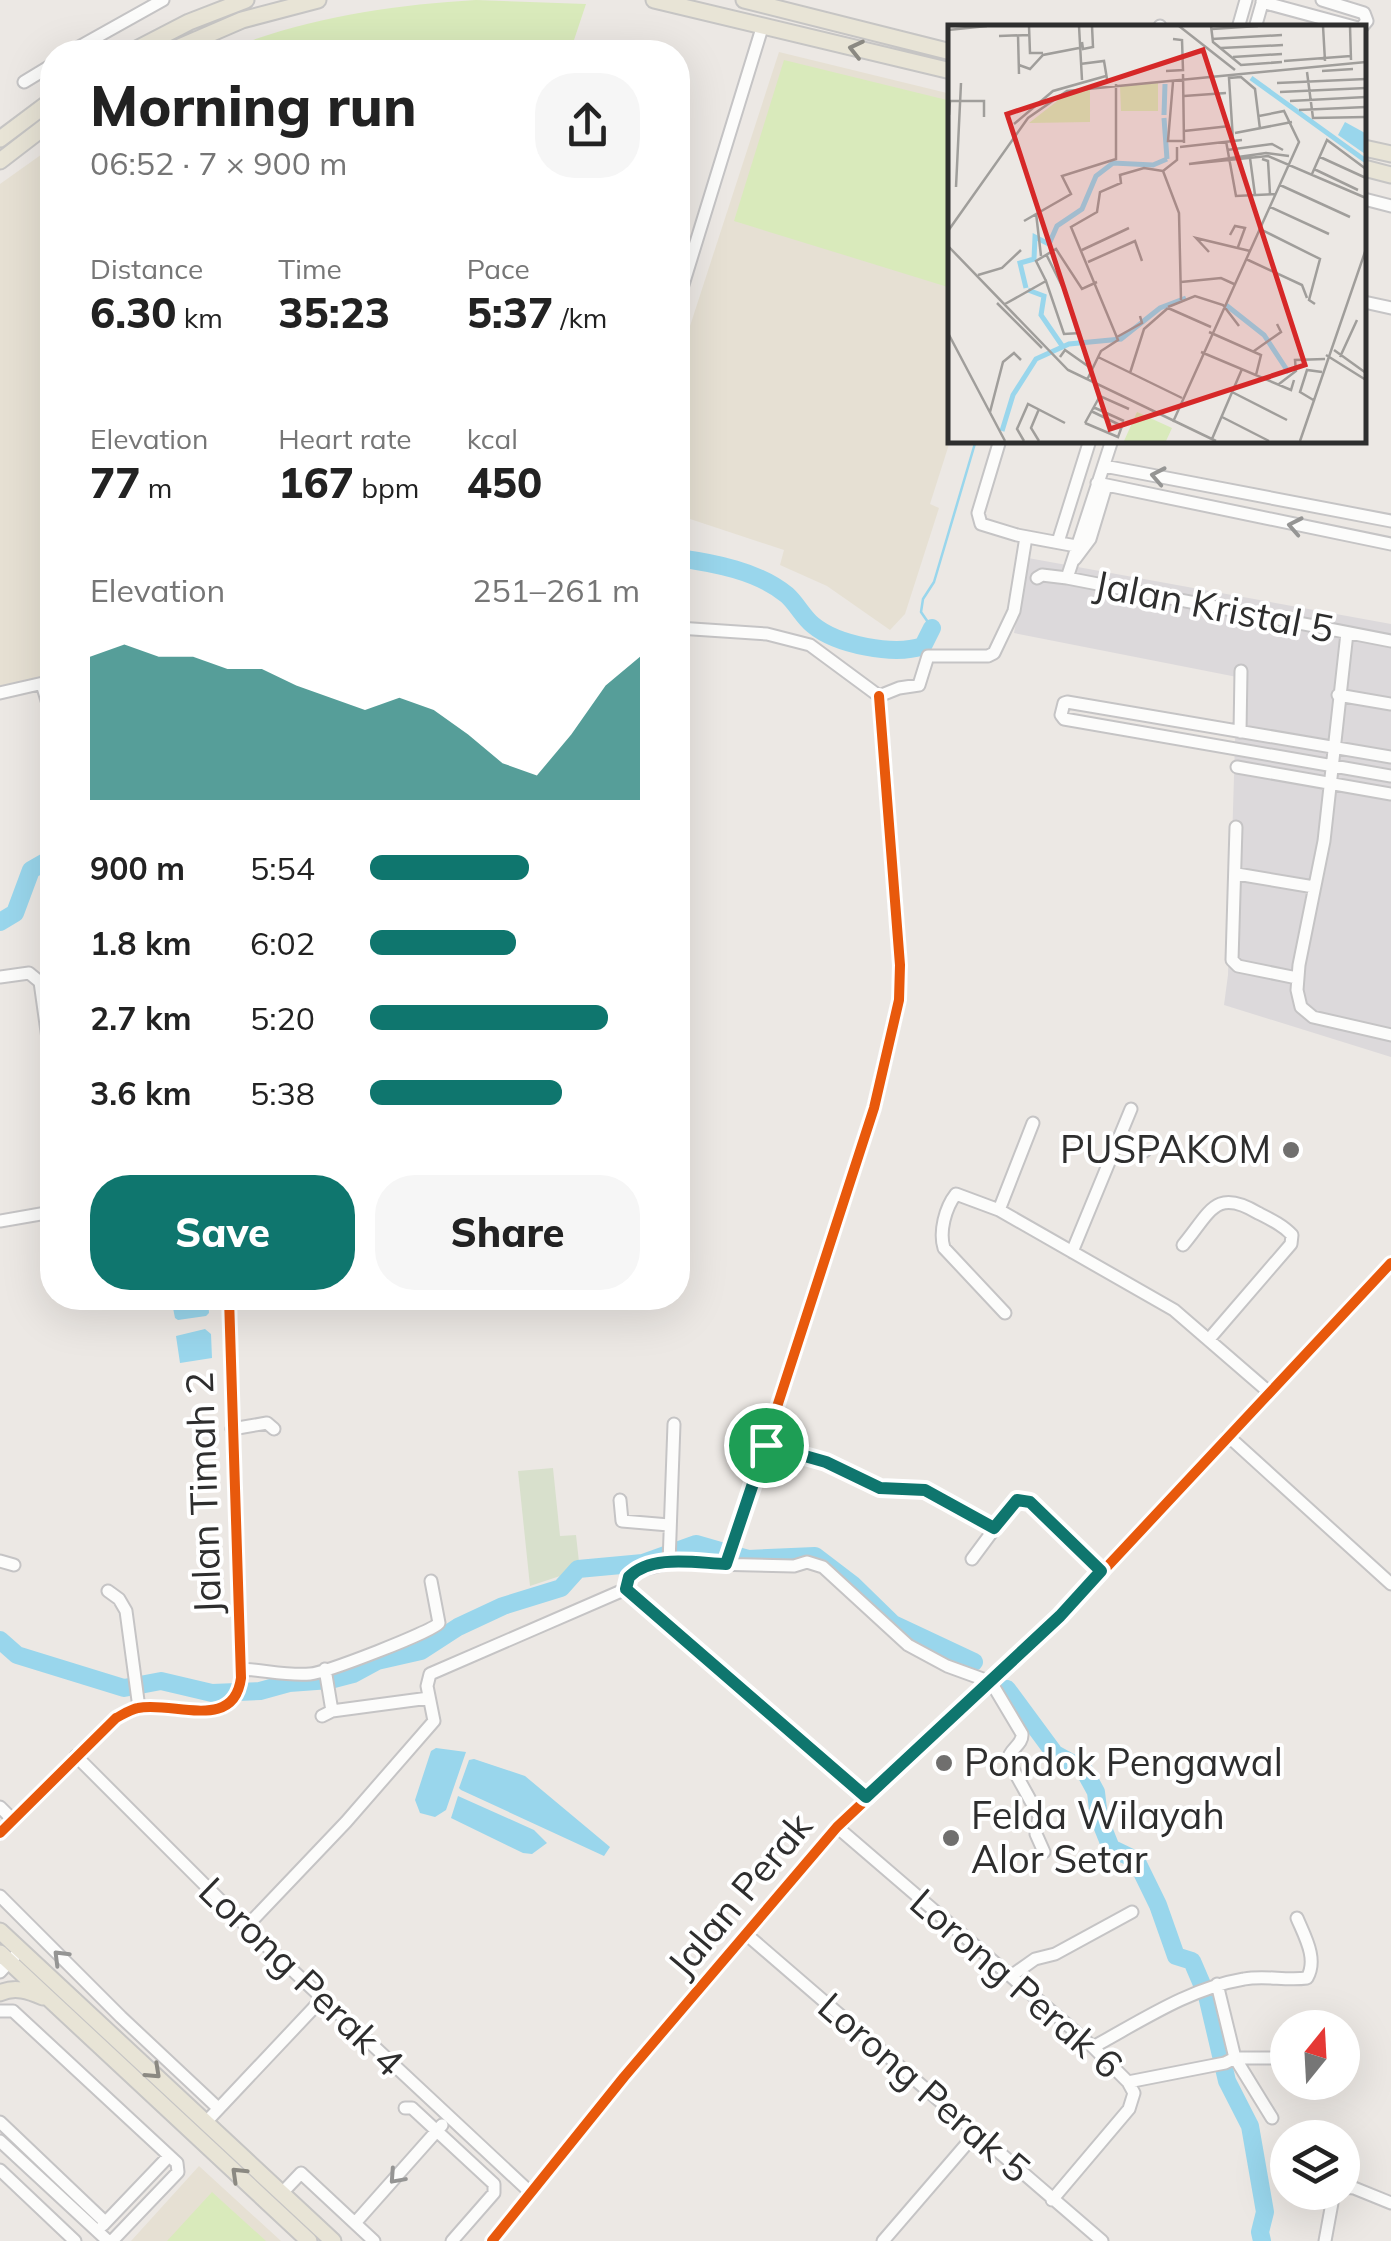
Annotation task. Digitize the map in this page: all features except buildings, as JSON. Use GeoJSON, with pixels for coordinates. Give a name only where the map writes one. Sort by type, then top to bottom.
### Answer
{"type":"FeatureCollection","features":[{"type":"Feature","properties":{"kind":"main road"},"geometry":{"type":"LineString","coordinates":[[154,40],[246,0]]}},
{"type":"Feature","properties":{"kind":"main road"},"geometry":{"type":"LineString","coordinates":[[196,40],[242,20],[318,0]]}},
{"type":"Feature","properties":{"kind":"main road"},"geometry":{"type":"LineString","coordinates":[[654,0],[948,70]]}},
{"type":"Feature","properties":{"kind":"main road"},"geometry":{"type":"LineString","coordinates":[[744,0],[948,51]]}},
{"type":"Feature","properties":{"kind":"main road"},"geometry":{"type":"LineString","coordinates":[[0,140],[40,109]]}},
{"type":"Feature","properties":{"kind":"main road"},"geometry":{"type":"LineString","coordinates":[[0,161],[40,130]]}},
{"type":"Feature","properties":{"kind":"main road"},"geometry":{"type":"LineString","coordinates":[[1366,148],[1391,154]]}},
{"type":"Feature","properties":{"kind":"main road"},"geometry":{"type":"LineString","coordinates":[[1366,169],[1391,175]]}},
{"type":"Feature","properties":{"kind":"main road"},"geometry":{"type":"LineString","coordinates":[[0,1930],[14,1961],[52,2000],[309,2241]]}},
{"type":"Feature","properties":{"kind":"main road"},"geometry":{"type":"LineString","coordinates":[[14,1961],[108,2030],[333,2241]]}},
{"type":"Feature","properties":{"kind":"main road"},"geometry":{"type":"LineString","coordinates":[[0,1992],[26,1990],[52,2000]]}},
{"type":"Feature","properties":{"kind":"street"},"geometry":{"type":"LineString","coordinates":[[91,40],[163,0]]}},
{"type":"Feature","properties":{"kind":"street"},"geometry":{"type":"LineString","coordinates":[[1239,25],[1246,0]]}},
{"type":"Feature","properties":{"kind":"street"},"geometry":{"type":"LineString","coordinates":[[1322,0],[1364,13],[1367,21],[1362,25]]}},
{"type":"Feature","properties":{"kind":"street"},"geometry":{"type":"LineString","coordinates":[[1256,25],[1263,1],[1348,25]]}},
{"type":"Feature","properties":{"kind":"street"},"geometry":{"type":"LineString","coordinates":[[690,262],[762,28]]}},
{"type":"Feature","properties":{"kind":"street"},"geometry":{"type":"LineString","coordinates":[[24,82],[40,75]]}},
{"type":"Feature","properties":{"kind":"street"},"geometry":{"type":"LineString","coordinates":[[1366,200],[1391,206]]}},
{"type":"Feature","properties":{"kind":"street"},"geometry":{"type":"LineString","coordinates":[[1366,302],[1391,308]]}},
{"type":"Feature","properties":{"kind":"street"},"geometry":{"type":"LineString","coordinates":[[999,442],[978,520],[986,527],[1058,542],[1075,552]]}},
{"type":"Feature","properties":{"kind":"street"},"geometry":{"type":"LineString","coordinates":[[1058,542],[1089,442]]}},
{"type":"Feature","properties":{"kind":"street"},"geometry":{"type":"LineString","coordinates":[[1068,578],[1102,484],[1111,442]]}},
{"type":"Feature","properties":{"kind":"street"},"geometry":{"type":"LineString","coordinates":[[1104,466],[1391,521]]}},
{"type":"Feature","properties":{"kind":"street"},"geometry":{"type":"LineString","coordinates":[[1102,484],[1391,544]]}},
{"type":"Feature","properties":{"kind":"street"},"geometry":{"type":"LineString","coordinates":[[879,696],[919,685],[928,656],[994,653],[1014,612],[1026,537]]}},
{"type":"Feature","properties":{"kind":"street","name":"Jalan Kristal 5"},"geometry":{"type":"LineString","coordinates":[[1037,578],[1068,578],[1389,641]]}},
{"type":"Feature","properties":{"kind":"street"},"geometry":{"type":"LineString","coordinates":[[1389,641],[1391,623]]}},
{"type":"Feature","properties":{"kind":"street"},"geometry":{"type":"LineString","coordinates":[[690,629],[768,634],[810,645],[879,696],[900,965],[899,1000],[874,1108],[728,1557]]}},
{"type":"Feature","properties":{"kind":"street"},"geometry":{"type":"LineString","coordinates":[[1347,633],[1324,841],[1297,978],[1298,1000],[1306,1012],[1391,1035]]}},
{"type":"Feature","properties":{"kind":"street"},"geometry":{"type":"LineString","coordinates":[[1240,671],[1240,732]]}},
{"type":"Feature","properties":{"kind":"street"},"geometry":{"type":"LineString","coordinates":[[0,693],[40,684]]}},
{"type":"Feature","properties":{"kind":"street"},"geometry":{"type":"LineString","coordinates":[[1338,695],[1391,704]]}},
{"type":"Feature","properties":{"kind":"street"},"geometry":{"type":"LineString","coordinates":[[1391,757],[1068,702],[1062,715],[1064,719],[1391,776]]}},
{"type":"Feature","properties":{"kind":"street"},"geometry":{"type":"LineString","coordinates":[[1237,768],[1391,794]]}},
{"type":"Feature","properties":{"kind":"street"},"geometry":{"type":"LineString","coordinates":[[1236,827],[1234,964],[1297,978]]}},
{"type":"Feature","properties":{"kind":"street"},"geometry":{"type":"LineString","coordinates":[[1236,874],[1314,887]]}},
{"type":"Feature","properties":{"kind":"street"},"geometry":{"type":"LineString","coordinates":[[0,977],[30,973],[40,982]]}},
{"type":"Feature","properties":{"kind":"street"},"geometry":{"type":"LineString","coordinates":[[1072,1252],[1131,1109]]}},
{"type":"Feature","properties":{"kind":"street"},"geometry":{"type":"LineString","coordinates":[[999,1210],[1034,1123]]}},
{"type":"Feature","properties":{"kind":"street"},"geometry":{"type":"LineString","coordinates":[[1118,1140],[1145,1151]]}},
{"type":"Feature","properties":{"kind":"street"},"geometry":{"type":"LineString","coordinates":[[1005,1313],[949,1256],[941,1234],[956,1194],[999,1210],[1174,1310],[1270,1393]]}},
{"type":"Feature","properties":{"kind":"street"},"geometry":{"type":"LineString","coordinates":[[1183,1244],[1219,1202],[1230,1200],[1240,1202],[1292,1235],[1290,1244],[1210,1338]]}},
{"type":"Feature","properties":{"kind":"street"},"geometry":{"type":"LineString","coordinates":[[0,1221],[40,1214]]}},
{"type":"Feature","properties":{"kind":"street","name":"Jalan Perak"},"geometry":{"type":"LineString","coordinates":[[492,2241],[837,1826],[1060,1616],[1389,1270]]}},
{"type":"Feature","properties":{"kind":"street","name":"Jalan Timah 2"},"geometry":{"type":"LineString","coordinates":[[139,1708],[209,1711],[226,1706],[238,1692],[229,1310]]}},
{"type":"Feature","properties":{"kind":"street"},"geometry":{"type":"LineString","coordinates":[[232,1429],[267,1423],[274,1429]]}},
{"type":"Feature","properties":{"kind":"street"},"geometry":{"type":"LineString","coordinates":[[669,1561],[674,1424]]}},
{"type":"Feature","properties":{"kind":"street"},"geometry":{"type":"LineString","coordinates":[[1228,1436],[1391,1584]]}},
{"type":"Feature","properties":{"kind":"street"},"geometry":{"type":"LineString","coordinates":[[766,1445],[826,1462],[880,1488],[925,1490],[994,1528]]}},
{"type":"Feature","properties":{"kind":"street"},"geometry":{"type":"LineString","coordinates":[[620,1500],[622,1520],[669,1525]]}},
{"type":"Feature","properties":{"kind":"street"},"geometry":{"type":"LineString","coordinates":[[972,1559],[1017,1500],[1030,1502],[1101,1571]]}},
{"type":"Feature","properties":{"kind":"street"},"geometry":{"type":"LineString","coordinates":[[246,1927],[434,1721],[427,1680],[434,1671],[627,1583],[642,1568],[669,1561],[728,1557],[794,1566],[807,1562],[824,1567],[908,1645],[947,1666],[991,1682],[1022,1734],[1008,1760],[1039,1816],[1036,1834],[1044,1852]]}},
{"type":"Feature","properties":{"kind":"street"},"geometry":{"type":"LineString","coordinates":[[0,1562],[14,1565]]}},
{"type":"Feature","properties":{"kind":"street"},"geometry":{"type":"LineString","coordinates":[[240,1669],[326,1676],[436,1628],[431,1581]]}},
{"type":"Feature","properties":{"kind":"street"},"geometry":{"type":"LineString","coordinates":[[627,1583],[866,1797]]}},
{"type":"Feature","properties":{"kind":"street"},"geometry":{"type":"LineString","coordinates":[[0,1833],[106,1724],[139,1708],[126,1611],[119,1598],[108,1591]]}},
{"type":"Feature","properties":{"kind":"street"},"geometry":{"type":"LineString","coordinates":[[326,1676],[327,1713],[429,1698]]}},
{"type":"Feature","properties":{"kind":"street","name":"Lorong Perak 4"},"geometry":{"type":"LineString","coordinates":[[76,1756],[246,1927],[531,2192]]}},
{"type":"Feature","properties":{"kind":"street"},"geometry":{"type":"LineString","coordinates":[[0,1806],[13,1820]]}},
{"type":"Feature","properties":{"kind":"street","name":"Lorong Perak 6"},"geometry":{"type":"LineString","coordinates":[[837,1826],[1093,2047],[1128,2082],[1134,2093],[1128,2109],[1052,2200]]}},
{"type":"Feature","properties":{"kind":"street"},"geometry":{"type":"LineString","coordinates":[[0,1896],[120,2017],[218,2108]]}},
{"type":"Feature","properties":{"kind":"street"},"geometry":{"type":"LineString","coordinates":[[1011,1976],[1035,1959],[1055,1954],[1132,1912]]}},
{"type":"Feature","properties":{"kind":"street"},"geometry":{"type":"LineString","coordinates":[[1093,2047],[1207,1988],[1260,1976],[1307,1978],[1312,1969],[1309,1946],[1297,1918]]}},
{"type":"Feature","properties":{"kind":"street","name":"Lorong Perak 5"},"geometry":{"type":"LineString","coordinates":[[746,1934],[1102,2241]]}},
{"type":"Feature","properties":{"kind":"street"},"geometry":{"type":"LineString","coordinates":[[0,1992],[14,1961]]}},
{"type":"Feature","properties":{"kind":"street"},"geometry":{"type":"LineString","coordinates":[[1207,1988],[1225,2061],[1272,2118]]}},
{"type":"Feature","properties":{"kind":"street"},"geometry":{"type":"LineString","coordinates":[[206,2121],[323,1998]]}},
{"type":"Feature","properties":{"kind":"street"},"geometry":{"type":"LineString","coordinates":[[0,2011],[13,2010],[177,2163],[178,2172],[110,2241],[101,2226],[0,2122]]}},
{"type":"Feature","properties":{"kind":"street"},"geometry":{"type":"LineString","coordinates":[[108,2030],[120,2017]]}},
{"type":"Feature","properties":{"kind":"street"},"geometry":{"type":"LineString","coordinates":[[1128,2082],[1225,2061],[1270,2059]]}},
{"type":"Feature","properties":{"kind":"street"},"geometry":{"type":"LineString","coordinates":[[404,2108],[412,2108],[494,2184],[494,2193],[452,2241]]}},
{"type":"Feature","properties":{"kind":"street"},"geometry":{"type":"LineString","coordinates":[[355,2223],[450,2116]]}},
{"type":"Feature","properties":{"kind":"street"},"geometry":{"type":"LineString","coordinates":[[884,2241],[976,2133]]}},
{"type":"Feature","properties":{"kind":"street"},"geometry":{"type":"LineString","coordinates":[[0,2140],[101,2226]]}},
{"type":"Feature","properties":{"kind":"street"},"geometry":{"type":"LineString","coordinates":[[101,2226],[169,2156]]}},
{"type":"Feature","properties":{"kind":"street"},"geometry":{"type":"LineString","coordinates":[[0,2170],[75,2241]]}},
{"type":"Feature","properties":{"kind":"street"},"geometry":{"type":"LineString","coordinates":[[282,2193],[302,2173],[374,2241]]}},
{"type":"Feature","properties":{"kind":"street"},"geometry":{"type":"LineString","coordinates":[[1360,2190],[1391,2203]]}},
{"type":"Feature","properties":{"kind":"street"},"geometry":{"type":"LineString","coordinates":[[1324,2241],[1330,2210]]}},
{"type":"Feature","properties":{"kind":"shaded area"},"geometry":{"type":"Polygon","coordinates":[[[779,52],[948,93],[950,442],[930,504],[939,508],[905,614],[890,630],[827,586],[780,565],[784,550],[690,519],[690,326],[779,52]]]}},
{"type":"Feature","properties":{"kind":"shaded area"},"geometry":{"type":"Polygon","coordinates":[[[40,156],[40,687],[0,695],[0,184],[40,156]]]}},
{"type":"Feature","properties":{"kind":"shaded area"},"geometry":{"type":"Polygon","coordinates":[[[1028,558],[1391,624],[1391,1057],[1224,1005],[1237,677],[1014,633],[1028,558]]]}},
{"type":"Feature","properties":{"kind":"shaded area"},"geometry":{"type":"Polygon","coordinates":[[[199,2166],[281,2241],[131,2241],[199,2166]]]}},
{"type":"Feature","properties":{"kind":"green space"},"geometry":{"type":"Polygon","coordinates":[[[476,0],[586,4],[574,40],[251,40],[346,15],[476,0]]]}},
{"type":"Feature","properties":{"kind":"green space"},"geometry":{"type":"Polygon","coordinates":[[[784,60],[948,100],[948,287],[734,221],[784,60]]]}},
{"type":"Feature","properties":{"kind":"green space"},"geometry":{"type":"Polygon","coordinates":[[[553,1468],[560,1536],[576,1535],[579,1562],[571,1565],[566,1574],[530,1586],[518,1471],[553,1468]]]}},
{"type":"Feature","properties":{"kind":"green space"},"geometry":{"type":"Polygon","coordinates":[[[212,2192],[266,2241],[167,2241],[212,2192]]]}},
{"type":"Feature","properties":{"kind":"water"},"geometry":{"type":"Polygon","coordinates":[[[173,1310],[209,1310],[206,1316],[175,1318],[173,1310]]]}},
{"type":"Feature","properties":{"kind":"water"},"geometry":{"type":"Polygon","coordinates":[[[205,1329],[211,1334],[212,1358],[180,1363],[176,1336],[205,1329]]]}},
{"type":"Feature","properties":{"kind":"water"},"geometry":{"type":"Polygon","coordinates":[[[436,1748],[466,1752],[446,1810],[435,1817],[420,1813],[415,1800],[431,1751],[436,1748]]]}},
{"type":"Feature","properties":{"kind":"water"},"geometry":{"type":"Polygon","coordinates":[[[469,1760],[525,1776],[610,1847],[604,1856],[461,1790],[469,1760]]]}},
{"type":"Feature","properties":{"kind":"water"},"geometry":{"type":"Polygon","coordinates":[[[458,1796],[534,1830],[547,1843],[532,1854],[523,1853],[451,1818],[458,1796]]]}},
{"type":"Feature","properties":{"kind":"waterway"},"geometry":{"type":"LineString","coordinates":[[932,628],[921,612],[923,599],[934,582],[975,442]]}},
{"type":"Feature","properties":{"kind":"waterway"},"geometry":{"type":"LineString","coordinates":[[690,560],[763,580],[787,595],[813,625],[851,643],[911,649],[923,646],[932,628]]}},
{"type":"Feature","properties":{"kind":"waterway"},"geometry":{"type":"LineString","coordinates":[[0,922],[15,913],[31,870],[40,865]]}},
{"type":"Feature","properties":{"kind":"waterway"},"geometry":{"type":"LineString","coordinates":[[0,1640],[17,1655],[124,1688],[161,1681],[212,1693],[260,1691],[289,1683],[330,1680],[353,1674],[377,1661],[421,1651],[458,1627],[503,1606],[561,1588],[578,1569],[643,1563],[696,1544],[748,1559],[815,1556],[853,1585],[893,1624],[974,1662]]}},
{"type":"Feature","properties":{"kind":"waterway"},"geometry":{"type":"LineString","coordinates":[[1007,1689],[1055,1754],[1084,1770],[1096,1792],[1099,1818],[1111,1848],[1136,1860],[1176,1956],[1192,1961],[1207,1996],[1227,2081],[1250,2126],[1265,2212],[1262,2241]]}},
{"type":"Feature","properties":{"kind":"cycle path"},"geometry":{"type":"LineString","coordinates":[[726,1564],[874,1108],[899,1000],[900,965],[879,696]]}},
{"type":"Feature","properties":{"kind":"cycle path"},"geometry":{"type":"LineString","coordinates":[[492,2241],[624,2077],[837,1827],[1061,1616],[1391,1263]]}},
{"type":"Feature","properties":{"kind":"cycle path"},"geometry":{"type":"LineString","coordinates":[[0,1833],[116,1718],[138,1708],[215,1709],[236,1695],[241,1678],[229,1310]]}},
{"type":"Feature","properties":{"kind":"place","name":"PUSPAKOM"},"geometry":{"type":"Point","coordinates":[1291,1150]}},
{"type":"Feature","properties":{"kind":"place","name":"Pondok Pengawal"},"geometry":{"type":"Point","coordinates":[944,1763]}},
{"type":"Feature","properties":{"kind":"place","name":"Felda Wilayah Alor Setar"},"geometry":{"type":"Point","coordinates":[951,1838]}},
{"type":"Feature","properties":{"kind":"route"},"geometry":{"type":"LineString","coordinates":[[766,1445],[826,1462],[880,1488],[925,1490],[994,1528],[1017,1500],[1023,1499],[1101,1571],[1060,1616],[866,1797],[626,1589],[633,1572],[654,1564],[726,1564],[766,1445]]}}]}
